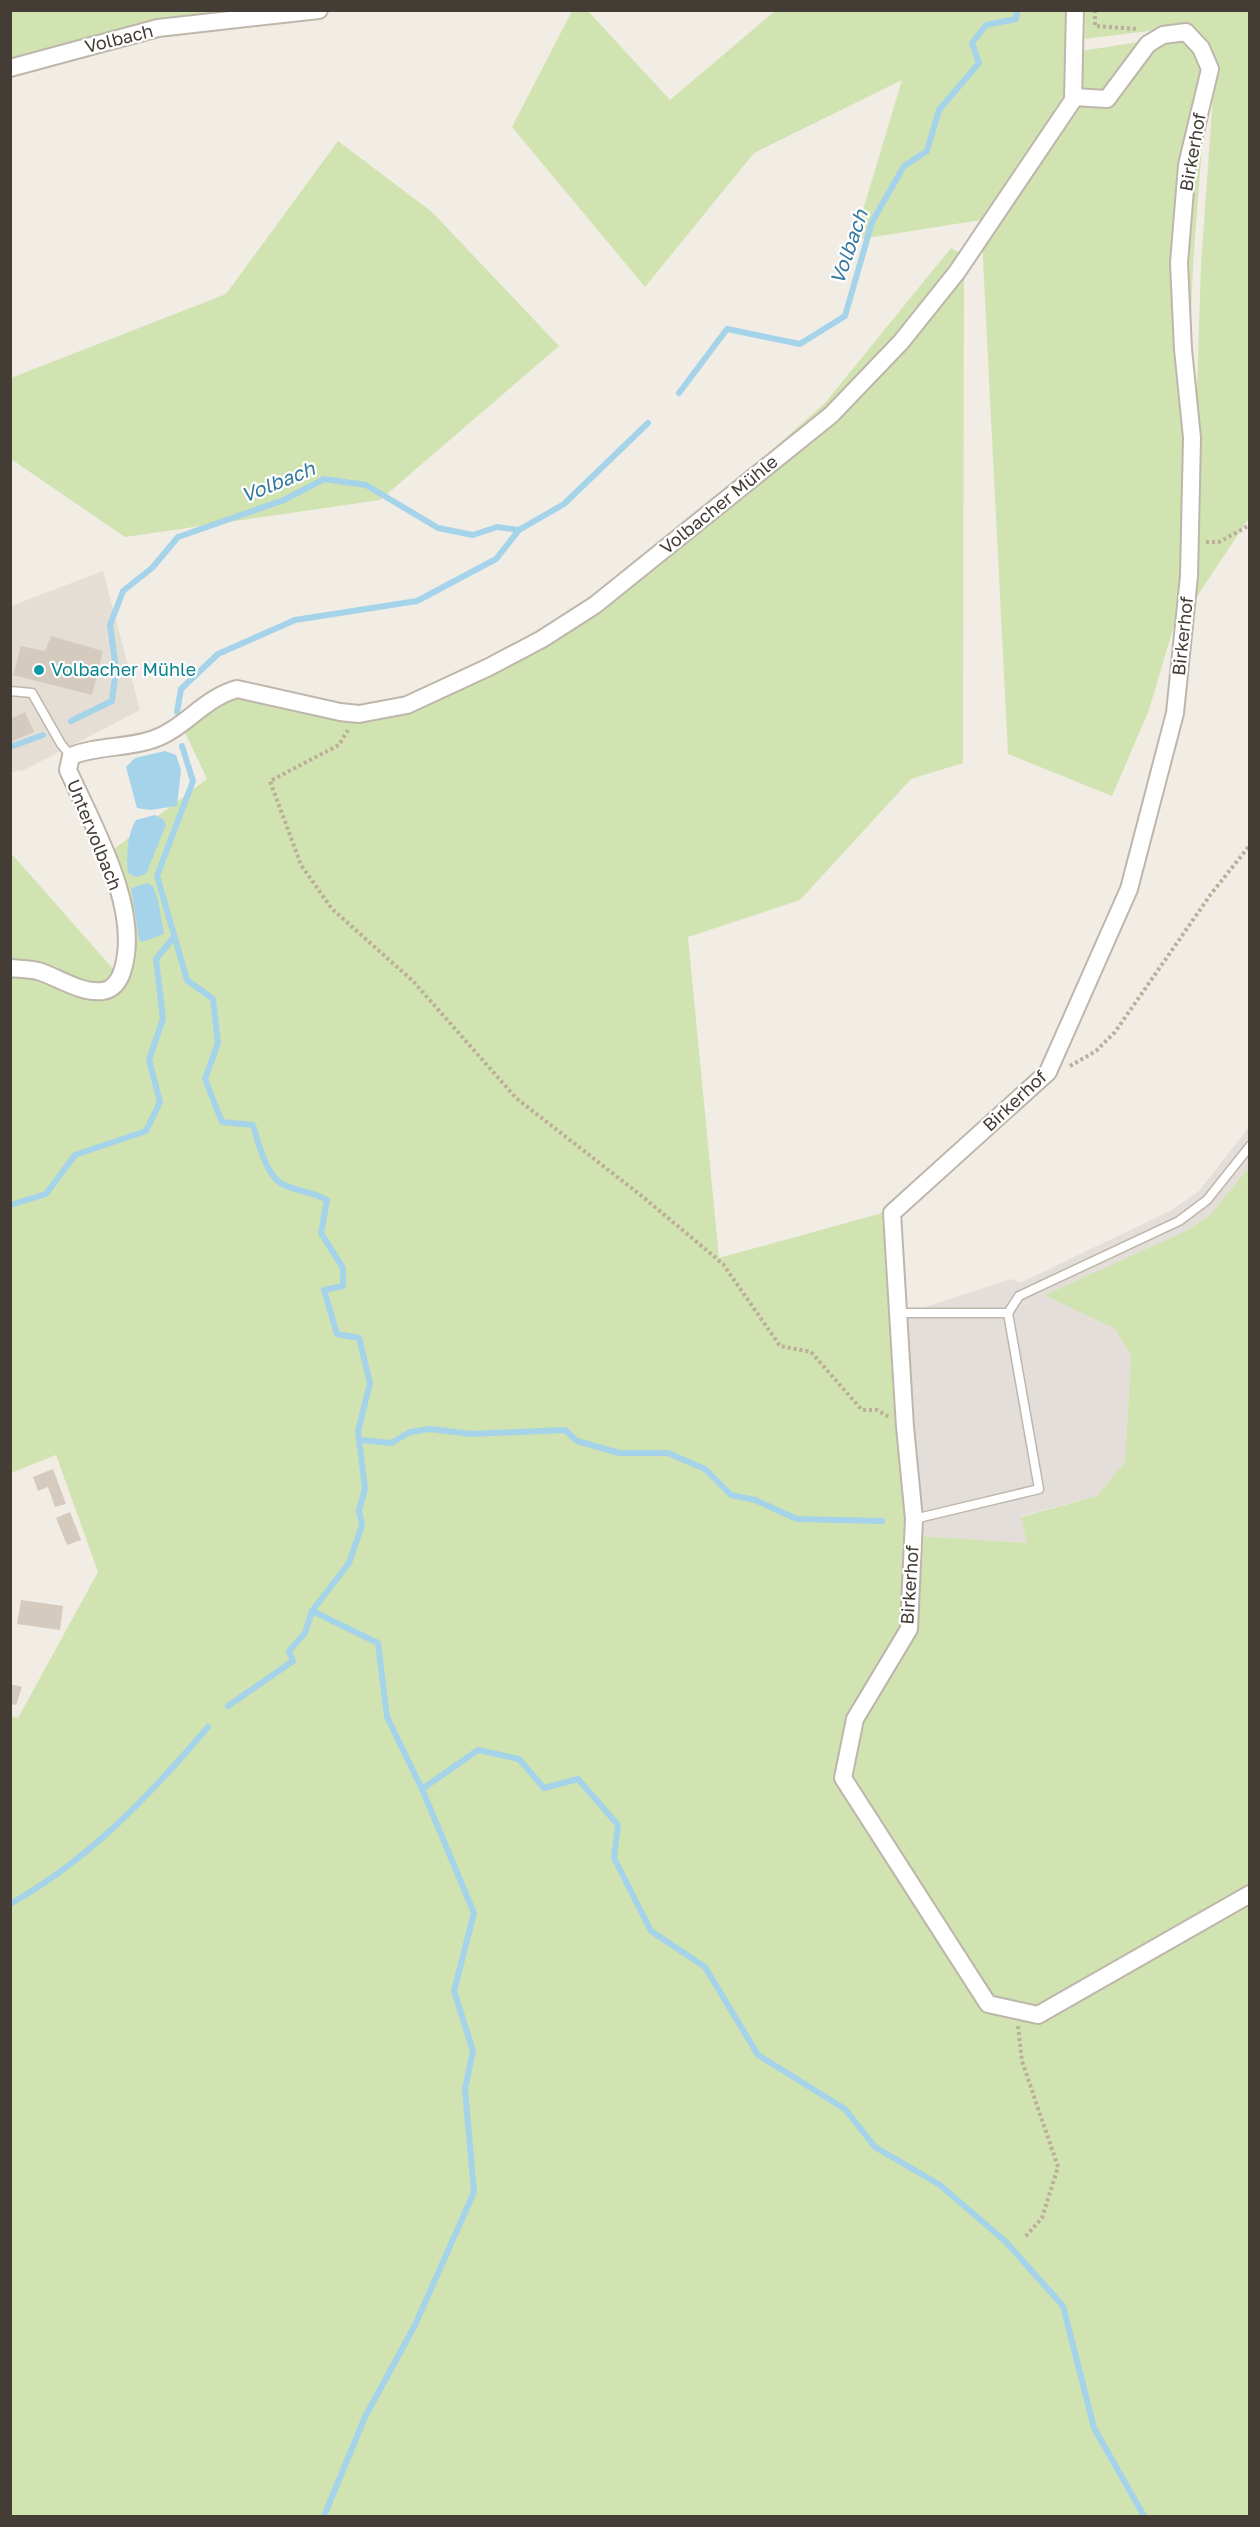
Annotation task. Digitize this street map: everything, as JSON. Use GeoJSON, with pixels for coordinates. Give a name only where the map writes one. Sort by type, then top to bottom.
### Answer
{"type":"FeatureCollection","features":[{"type":"Feature","properties":{"kind":"street","name":"Volbach"},"geometry":{"type":"LineString","coordinates":[[10,68],[158,28],[234,15],[319,10]]}},
{"type":"Feature","properties":{"kind":"street"},"geometry":{"type":"LineString","coordinates":[[1074,97],[1075,10]]}},
{"type":"Feature","properties":{"kind":"street","name":"Birkerhof"},"geometry":{"type":"LineString","coordinates":[[1074,97],[1107,99],[1148,44],[1163,34],[1186,33],[1201,48],[1210,69],[1187,165],[1179,263],[1183,349],[1192,438],[1189,543],[1175,713],[1129,889],[1048,1072],[892,1213],[904,1427],[914,1519],[909,1629],[855,1719],[843,1778],[988,2004],[1038,2015],[1250,1894]]}},
{"type":"Feature","properties":{"kind":"street","name":"Volbacher Mühle"},"geometry":{"type":"LineString","coordinates":[[237,689],[340,712],[359,714],[407,705],[489,668],[542,639],[595,605],[831,415],[901,342],[957,272],[1074,97]]}},
{"type":"Feature","properties":{"kind":"street","name":"Untervolbach"},"geometry":{"type":"LineString","coordinates":[[10,968],[36,971],[92,992],[105,991],[120,980],[126,958],[127,928],[106,855],[68,770],[71,756],[90,748],[152,740],[172,731],[222,693],[237,689]]}},
{"type":"Feature","properties":{"kind":"lane"},"geometry":{"type":"LineString","coordinates":[[10,691],[32,693],[61,744],[71,756]]}},
{"type":"Feature","properties":{"kind":"lane"},"geometry":{"type":"LineString","coordinates":[[914,1519],[1039,1489],[1008,1312],[1019,1296],[1179,1221],[1207,1200],[1250,1146]]}},
{"type":"Feature","properties":{"kind":"lane"},"geometry":{"type":"LineString","coordinates":[[897,1312],[1008,1312]]}},
{"type":"Feature","properties":{"kind":"path"},"geometry":{"type":"LineString","coordinates":[[1095,10],[1095,26],[1140,29]]}},
{"type":"Feature","properties":{"kind":"path"},"geometry":{"type":"LineString","coordinates":[[1189,543],[1219,542],[1250,525]]}},
{"type":"Feature","properties":{"kind":"path"},"geometry":{"type":"LineString","coordinates":[[359,714],[339,745],[270,781],[301,865],[332,909],[413,981],[516,1098],[643,1197],[723,1264],[780,1346],[811,1352],[862,1410],[877,1410],[904,1427]]}},
{"type":"Feature","properties":{"kind":"path"},"geometry":{"type":"LineString","coordinates":[[1096,1050],[1127,1016],[1200,909],[1250,845]]}},
{"type":"Feature","properties":{"kind":"path"},"geometry":{"type":"LineString","coordinates":[[1016,2010],[1022,2061],[1058,2167],[1042,2218],[1024,2238]]}},
{"type":"Feature","properties":{"kind":"shaded area"},"geometry":{"type":"Polygon","coordinates":[[[103,571],[140,710],[24,770],[11,772],[11,606],[103,571]]]}},
{"type":"Feature","properties":{"kind":"shaded area"},"geometry":{"type":"Polygon","coordinates":[[[1249,1127],[1249,1167],[1211,1214],[1188,1230],[1046,1295],[1115,1329],[1131,1355],[1125,1462],[1097,1496],[1021,1516],[1027,1543],[917,1536],[904,1314],[1011,1279],[1020,1283],[1172,1210],[1199,1191],[1249,1127]]]}},
{"type":"Feature","properties":{"kind":"green space"},"geometry":{"type":"Polygon","coordinates":[[[11,11],[237,11],[11,62],[11,11]]]}},
{"type":"Feature","properties":{"kind":"green space"},"geometry":{"type":"Polygon","coordinates":[[[572,11],[588,11],[670,100],[775,11],[1078,11],[1081,51],[1184,35],[1208,68],[1193,264],[1180,605],[1149,710],[1112,796],[1008,754],[981,220],[854,240],[902,80],[754,153],[645,287],[512,127],[572,11]]]}},
{"type":"Feature","properties":{"kind":"green space"},"geometry":{"type":"Polygon","coordinates":[[[1085,11],[1249,11],[1249,518],[1190,607],[1201,265],[1215,68],[1186,26],[1085,39],[1085,11]]]}},
{"type":"Feature","properties":{"kind":"green space"},"geometry":{"type":"Polygon","coordinates":[[[338,141],[432,212],[559,346],[380,500],[125,537],[11,459],[11,378],[226,294],[338,141]]]}},
{"type":"Feature","properties":{"kind":"green space"},"geometry":{"type":"Polygon","coordinates":[[[951,248],[964,255],[963,763],[911,779],[800,900],[688,937],[719,1258],[882,1213],[896,1418],[910,1519],[904,1628],[850,1717],[839,1779],[981,2008],[1036,2022],[1249,1901],[1249,2516],[11,2516],[11,1716],[18,1718],[98,1572],[56,1455],[11,1473],[10,852],[123,980],[129,960],[110,852],[207,779],[182,726],[236,694],[363,722],[492,676],[593,609],[825,403],[951,248]]]}},
{"type":"Feature","properties":{"kind":"green space"},"geometry":{"type":"Polygon","coordinates":[[[1249,1167],[1249,1889],[1039,2008],[990,1998],[848,1778],[859,1720],[913,1629],[917,1536],[1027,1543],[1021,1517],[1097,1496],[1125,1462],[1131,1355],[1115,1329],[1045,1295],[1188,1230],[1211,1214],[1249,1167]]]}},
{"type":"Feature","properties":{"kind":"water"},"geometry":{"type":"Polygon","coordinates":[[[165,751],[176,755],[181,770],[177,806],[150,810],[137,808],[126,767],[135,758],[165,751]]]}},
{"type":"Feature","properties":{"kind":"water"},"geometry":{"type":"Polygon","coordinates":[[[155,815],[163,819],[166,825],[146,874],[136,877],[128,873],[127,853],[131,832],[136,820],[155,815]]]}},
{"type":"Feature","properties":{"kind":"water"},"geometry":{"type":"Polygon","coordinates":[[[147,883],[153,886],[158,900],[164,934],[142,942],[139,939],[131,888],[147,883]]]}},
{"type":"Feature","properties":{"kind":"building"},"geometry":{"type":"Polygon","coordinates":[[[51,636],[103,651],[92,695],[13,675],[21,646],[45,651],[51,636]]]}},
{"type":"Feature","properties":{"kind":"building"},"geometry":{"type":"Polygon","coordinates":[[[25,712],[34,732],[10,742],[10,719],[25,712]]]}},
{"type":"Feature","properties":{"kind":"building"},"geometry":{"type":"Polygon","coordinates":[[[53,1469],[66,1504],[55,1507],[48,1487],[38,1491],[33,1477],[53,1469]]]}},
{"type":"Feature","properties":{"kind":"building"},"geometry":{"type":"Polygon","coordinates":[[[70,1512],[81,1540],[67,1545],[56,1518],[70,1512]]]}},
{"type":"Feature","properties":{"kind":"building"},"geometry":{"type":"Polygon","coordinates":[[[21,1600],[63,1606],[60,1630],[17,1624],[21,1600]]]}},
{"type":"Feature","properties":{"kind":"building"},"geometry":{"type":"Polygon","coordinates":[[[10,1684],[22,1687],[16,1705],[10,1704],[10,1684]]]}},
{"type":"Feature","properties":{"kind":"waterway","name":"Volbach"},"geometry":{"type":"LineString","coordinates":[[679,393],[727,329],[800,344],[845,316],[872,222],[904,166],[927,151],[939,110],[979,63],[972,43],[986,25],[1016,19],[1017,10]]}},
{"type":"Feature","properties":{"kind":"waterway","name":"Volbach"},"geometry":{"type":"LineString","coordinates":[[71,721],[112,701],[116,669],[110,625],[123,591],[152,568],[178,537],[284,500],[324,479],[366,485],[438,528],[473,535],[497,527],[519,530],[564,504],[648,423]]}},
{"type":"Feature","properties":{"kind":"waterway"},"geometry":{"type":"LineString","coordinates":[[177,712],[181,689],[218,654],[295,620],[417,601],[496,559],[519,530]]}},
{"type":"Feature","properties":{"kind":"waterway","name":"Volbach"},"geometry":{"type":"LineString","coordinates":[[10,747],[43,735]]}},
{"type":"Feature","properties":{"kind":"waterway"},"geometry":{"type":"LineString","coordinates":[[182,746],[193,781],[157,876],[187,980],[213,999],[218,1043],[205,1079],[222,1122],[253,1125],[263,1158],[276,1180],[327,1200],[321,1233],[343,1268],[343,1286],[324,1290],[337,1334],[359,1338],[370,1383],[358,1431],[365,1489],[359,1510],[362,1525],[349,1563],[312,1611],[378,1643],[387,1717],[422,1789],[474,1913],[454,1991],[473,2051],[465,2089],[474,2192],[415,2325],[365,2417],[324,2516]]}},
{"type":"Feature","properties":{"kind":"waterway"},"geometry":{"type":"LineString","coordinates":[[10,1205],[46,1194],[75,1155],[146,1131],[160,1102],[149,1060],[163,1019],[156,959],[173,938]]}},
{"type":"Feature","properties":{"kind":"waterway"},"geometry":{"type":"LineString","coordinates":[[360,1440],[391,1443],[410,1432],[430,1429],[472,1434],[565,1430],[577,1441],[619,1453],[668,1453],[705,1469],[731,1495],[755,1500],[797,1519],[882,1521]]}},
{"type":"Feature","properties":{"kind":"waterway"},"geometry":{"type":"LineString","coordinates":[[228,1706],[293,1661],[289,1651],[305,1633],[312,1611]]}},
{"type":"Feature","properties":{"kind":"waterway"},"geometry":{"type":"LineString","coordinates":[[10,1904],[39,1887],[92,1847],[141,1801],[208,1727]]}},
{"type":"Feature","properties":{"kind":"waterway"},"geometry":{"type":"LineString","coordinates":[[422,1789],[478,1750],[519,1759],[544,1788],[578,1779],[618,1825],[614,1858],[651,1931],[705,1967],[758,2055],[845,2109],[875,2147],[940,2185],[1006,2242],[1063,2306],[1094,2428],[1144,2516]]}},
{"type":"Feature","properties":{"kind":"place","name":"Volbacher Mühle"},"geometry":{"type":"Point","coordinates":[39,670]}}]}
